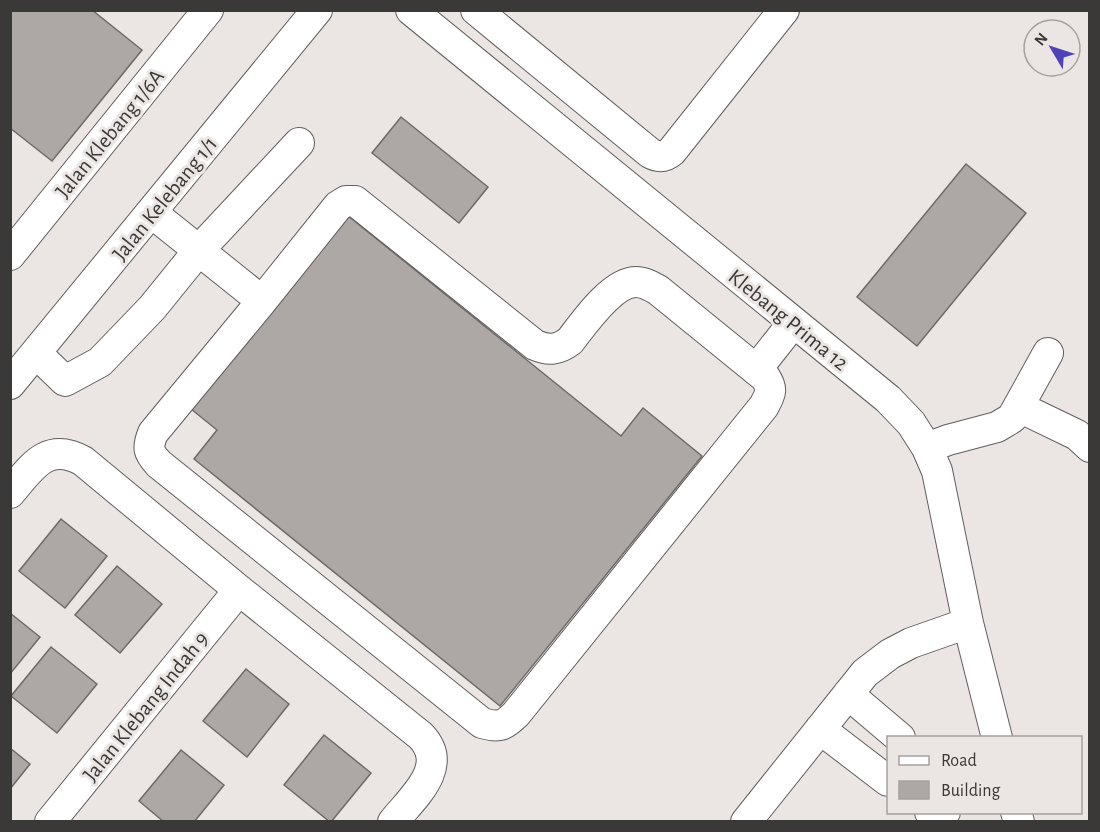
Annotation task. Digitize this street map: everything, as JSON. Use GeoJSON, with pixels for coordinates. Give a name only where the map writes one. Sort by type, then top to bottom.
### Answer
{"type":"FeatureCollection","features":[{"type":"Feature","properties":{"kind":"street","name":"Jalan Klebang 1/6A"},"geometry":{"type":"LineString","coordinates":[[10,255],[208,10]]}},
{"type":"Feature","properties":{"kind":"street","name":"Jalan Kelebang 1/1"},"geometry":{"type":"LineString","coordinates":[[10,384],[317,10]]}},
{"type":"Feature","properties":{"kind":"street","name":"Klebang Prima 12"},"geometry":{"type":"LineString","coordinates":[[411,10],[888,399],[911,423],[927,448],[937,471],[968,623],[996,736]]}},
{"type":"Feature","properties":{"kind":"street"},"geometry":{"type":"LineString","coordinates":[[476,10],[651,153],[662,157],[672,151],[784,10]]}},
{"type":"Feature","properties":{"kind":"street"},"geometry":{"type":"LineString","coordinates":[[36,353],[65,381],[100,362],[152,308],[199,250],[299,142]]}},
{"type":"Feature","properties":{"kind":"street"},"geometry":{"type":"LineString","coordinates":[[346,201],[355,201],[544,349],[553,350],[562,347],[620,285],[635,281],[646,283],[658,290],[756,370],[765,377],[770,385],[770,395],[764,406],[516,714],[506,724],[494,727],[482,723],[159,464],[150,454],[148,444],[153,433],[338,206],[346,201]]}},
{"type":"Feature","properties":{"kind":"street"},"geometry":{"type":"LineString","coordinates":[[152,213],[262,301]]}},
{"type":"Feature","properties":{"kind":"street"},"geometry":{"type":"LineString","coordinates":[[756,370],[793,323]]}},
{"type":"Feature","properties":{"kind":"street"},"geometry":{"type":"LineString","coordinates":[[927,448],[997,427],[1012,418],[1048,354]]}},
{"type":"Feature","properties":{"kind":"street"},"geometry":{"type":"LineString","coordinates":[[1019,407],[1077,435],[1089,447]]}},
{"type":"Feature","properties":{"kind":"street"},"geometry":{"type":"LineString","coordinates":[[10,493],[40,459],[51,454],[62,453],[84,461],[239,590],[399,718],[428,743],[432,762],[425,783],[393,822]]}},
{"type":"Feature","properties":{"kind":"street","name":"Jalan Klebang Indah 9"},"geometry":{"type":"LineString","coordinates":[[50,822],[239,590]]}},
{"type":"Feature","properties":{"kind":"street"},"geometry":{"type":"LineString","coordinates":[[746,822],[865,673],[890,654],[911,643],[968,623]]}},
{"type":"Feature","properties":{"kind":"street"},"geometry":{"type":"LineString","coordinates":[[849,694],[898,736]]}},
{"type":"Feature","properties":{"kind":"street"},"geometry":{"type":"LineString","coordinates":[[820,729],[887,780]]}},
{"type":"Feature","properties":{"kind":"building"},"geometry":{"type":"Polygon","coordinates":[[[10,10],[92,10],[142,50],[52,161],[10,128],[10,10]]]}},
{"type":"Feature","properties":{"kind":"building"},"geometry":{"type":"Polygon","coordinates":[[[401,117],[488,187],[459,223],[372,153],[401,117]]]}},
{"type":"Feature","properties":{"kind":"building"},"geometry":{"type":"Polygon","coordinates":[[[966,164],[1026,213],[917,346],[857,297],[966,164]]]}},
{"type":"Feature","properties":{"kind":"building"},"geometry":{"type":"Polygon","coordinates":[[[347,215],[621,436],[643,408],[702,456],[500,706],[194,459],[217,430],[191,409],[347,215]]]}},
{"type":"Feature","properties":{"kind":"building"},"geometry":{"type":"Polygon","coordinates":[[[61,519],[107,556],[65,608],[19,571],[61,519]]]}},
{"type":"Feature","properties":{"kind":"building"},"geometry":{"type":"Polygon","coordinates":[[[117,566],[162,604],[120,653],[75,615],[117,566]]]}},
{"type":"Feature","properties":{"kind":"building"},"geometry":{"type":"Polygon","coordinates":[[[10,613],[40,637],[10,674],[10,613]]]}},
{"type":"Feature","properties":{"kind":"building"},"geometry":{"type":"Polygon","coordinates":[[[51,647],[97,684],[57,733],[11,696],[51,647]]]}},
{"type":"Feature","properties":{"kind":"building"},"geometry":{"type":"Polygon","coordinates":[[[246,669],[289,704],[247,757],[203,721],[246,669]]]}},
{"type":"Feature","properties":{"kind":"building"},"geometry":{"type":"Polygon","coordinates":[[[324,735],[371,773],[331,822],[284,785],[324,735]]]}},
{"type":"Feature","properties":{"kind":"building"},"geometry":{"type":"Polygon","coordinates":[[[10,748],[30,764],[10,789],[10,748]]]}},
{"type":"Feature","properties":{"kind":"building"},"geometry":{"type":"Polygon","coordinates":[[[181,750],[224,785],[194,822],[164,822],[139,801],[181,750]]]}}]}
